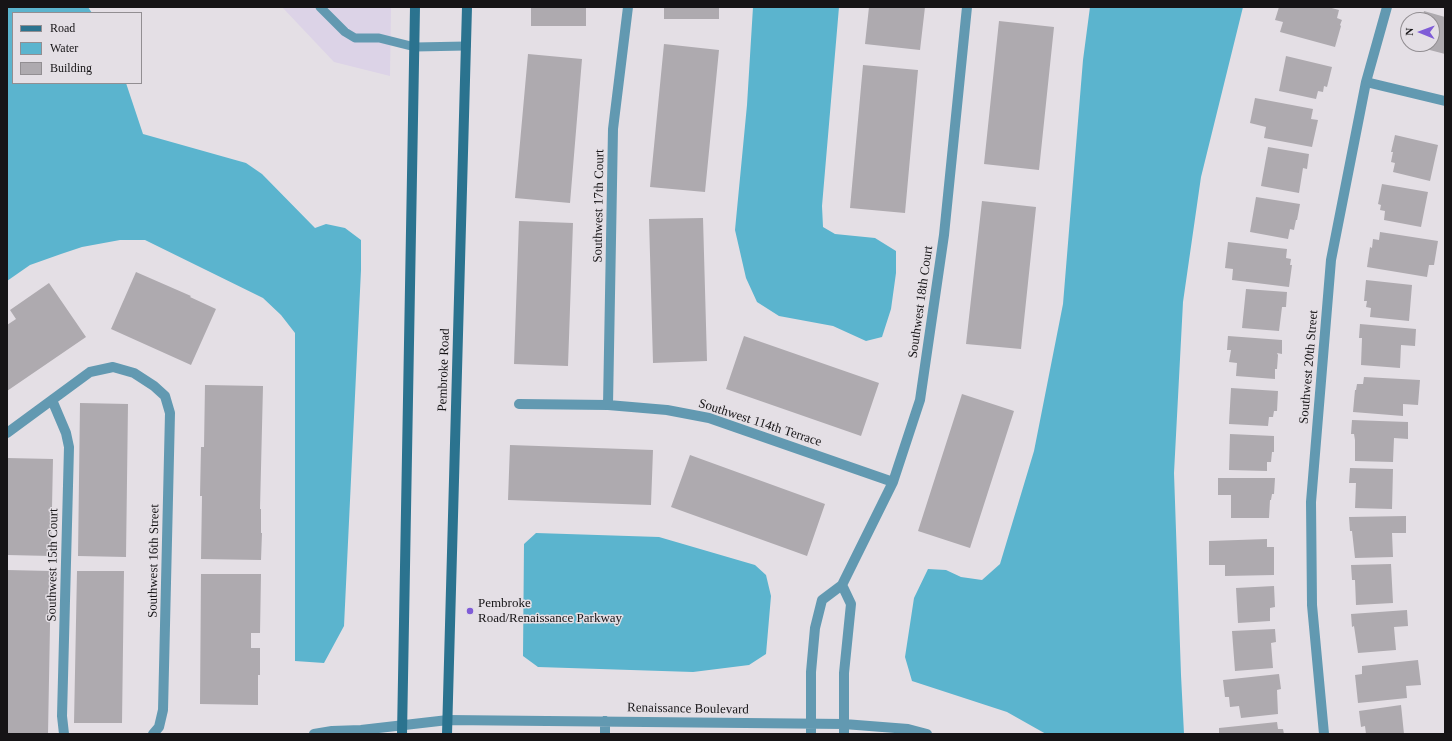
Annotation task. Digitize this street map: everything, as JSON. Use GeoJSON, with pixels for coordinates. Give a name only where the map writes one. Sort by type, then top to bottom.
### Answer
{"type":"FeatureCollection","features":[{"type":"Feature","properties":{"kind":"main road"},"geometry":{"type":"LineString","coordinates":[[402,729],[416,7]]}},
{"type":"Feature","properties":{"kind":"main road","name":"Pembroke Road"},"geometry":{"type":"LineString","coordinates":[[447,734],[467,7]]}},
{"type":"Feature","properties":{"kind":"street","name":"Southwest 17th Court"},"geometry":{"type":"LineString","coordinates":[[608,405],[613,129],[628,7]]}},
{"type":"Feature","properties":{"kind":"street","name":"Southwest 18th Court"},"geometry":{"type":"LineString","coordinates":[[811,729],[811,672],[815,628],[822,600],[842,584],[893,482],[920,400],[944,235],[967,7]]}},
{"type":"Feature","properties":{"kind":"street","name":"Southwest 20th Street"},"geometry":{"type":"LineString","coordinates":[[1324,734],[1312,605],[1312,502],[1331,260],[1366,82],[1387,7]]}},
{"type":"Feature","properties":{"kind":"street"},"geometry":{"type":"LineString","coordinates":[[1366,82],[1445,100]]}},
{"type":"Feature","properties":{"kind":"street","name":"Southwest 16th Street"},"geometry":{"type":"LineString","coordinates":[[52,400],[90,372],[113,367],[134,373],[154,386],[165,396],[170,413],[170,421],[163,710],[156,731]]}},
{"type":"Feature","properties":{"kind":"street"},"geometry":{"type":"LineString","coordinates":[[7,433],[52,400]]}},
{"type":"Feature","properties":{"kind":"street","name":"Southwest 15th Court"},"geometry":{"type":"LineString","coordinates":[[52,400],[66,433],[69,447],[62,716],[64,734]]}},
{"type":"Feature","properties":{"kind":"street","name":"Southwest 114th Terrace"},"geometry":{"type":"LineString","coordinates":[[519,404],[608,405],[667,410],[709,418],[893,482]]}},
{"type":"Feature","properties":{"kind":"street"},"geometry":{"type":"LineString","coordinates":[[842,584],[851,604],[844,674],[844,729]]}},
{"type":"Feature","properties":{"kind":"street","name":"Renaissance Boulevard"},"geometry":{"type":"LineString","coordinates":[[314,734],[332,731],[402,729],[448,720],[605,721],[811,729],[908,730],[927,734]]}},
{"type":"Feature","properties":{"kind":"street"},"geometry":{"type":"LineString","coordinates":[[605,721],[605,734]]}},
{"type":"Feature","properties":{"kind":"lane"},"geometry":{"type":"LineString","coordinates":[[320,7],[345,32],[355,38],[379,38],[415,47],[466,46]]}},
{"type":"Feature","properties":{"kind":"shaded area"},"geometry":{"type":"Polygon","coordinates":[[[282,7],[391,7],[390,76],[334,62],[282,7]]]}},
{"type":"Feature","properties":{"kind":"water"},"geometry":{"type":"Polygon","coordinates":[[[7,7],[88,7],[91,12],[12,12],[12,84],[126,84],[143,134],[246,163],[262,174],[315,228],[326,224],[345,228],[361,240],[361,270],[344,626],[324,663],[295,661],[295,333],[281,315],[263,298],[145,240],[120,240],[82,247],[30,265],[7,281],[7,7]]]}},
{"type":"Feature","properties":{"kind":"water"},"geometry":{"type":"Polygon","coordinates":[[[753,7],[839,7],[822,206],[823,227],[835,234],[875,238],[896,251],[896,273],[891,309],[882,337],[866,341],[833,326],[779,316],[757,302],[746,278],[735,230],[747,105],[753,7]]]}},
{"type":"Feature","properties":{"kind":"water"},"geometry":{"type":"Polygon","coordinates":[[[1090,7],[1243,7],[1201,177],[1183,302],[1174,473],[1184,734],[1046,734],[1007,712],[912,681],[905,657],[914,598],[928,569],[946,570],[961,577],[982,580],[1000,564],[1034,451],[1063,304],[1083,60],[1090,7]]]}},
{"type":"Feature","properties":{"kind":"water"},"geometry":{"type":"Polygon","coordinates":[[[536,533],[659,537],[755,565],[766,575],[771,596],[766,654],[749,665],[693,672],[538,667],[523,656],[524,544],[536,533]]]}},
{"type":"Feature","properties":{"kind":"building"},"geometry":{"type":"Polygon","coordinates":[[[531,7],[586,7],[586,26],[531,26],[531,7]]]}},
{"type":"Feature","properties":{"kind":"building"},"geometry":{"type":"Polygon","coordinates":[[[664,7],[719,7],[719,19],[664,19],[664,7]]]}},
{"type":"Feature","properties":{"kind":"building"},"geometry":{"type":"Polygon","coordinates":[[[869,7],[925,7],[920,50],[865,44],[869,7]]]}},
{"type":"Feature","properties":{"kind":"building"},"geometry":{"type":"Polygon","coordinates":[[[1279,7],[1328,7],[1339,10],[1337,18],[1342,20],[1335,47],[1280,32],[1283,22],[1275,20],[1279,7]]]}},
{"type":"Feature","properties":{"kind":"building"},"geometry":{"type":"Polygon","coordinates":[[[1440,16],[1445,17],[1445,54],[1437,52],[1440,52],[1440,16]]]}},
{"type":"Feature","properties":{"kind":"building"},"geometry":{"type":"Polygon","coordinates":[[[999,21],[1054,27],[1039,170],[984,164],[999,21]]]}},
{"type":"Feature","properties":{"kind":"building"},"geometry":{"type":"Polygon","coordinates":[[[664,44],[719,50],[705,192],[650,187],[664,44]]]}},
{"type":"Feature","properties":{"kind":"building"},"geometry":{"type":"Polygon","coordinates":[[[528,54],[582,59],[570,203],[515,198],[528,54]]]}},
{"type":"Feature","properties":{"kind":"building"},"geometry":{"type":"Polygon","coordinates":[[[1286,56],[1332,67],[1327,87],[1324,86],[1323,92],[1318,91],[1316,99],[1279,91],[1286,56]]]}},
{"type":"Feature","properties":{"kind":"building"},"geometry":{"type":"Polygon","coordinates":[[[863,65],[918,70],[905,213],[850,208],[863,65]]]}},
{"type":"Feature","properties":{"kind":"building"},"geometry":{"type":"Polygon","coordinates":[[[1255,98],[1313,109],[1311,119],[1318,120],[1312,147],[1264,138],[1266,127],[1250,123],[1255,98]]]}},
{"type":"Feature","properties":{"kind":"building"},"geometry":{"type":"Polygon","coordinates":[[[1395,135],[1438,145],[1430,181],[1393,172],[1395,163],[1391,162],[1393,152],[1391,152],[1395,135]]]}},
{"type":"Feature","properties":{"kind":"building"},"geometry":{"type":"Polygon","coordinates":[[[1268,147],[1309,154],[1307,169],[1303,168],[1299,193],[1261,186],[1268,147]]]}},
{"type":"Feature","properties":{"kind":"building"},"geometry":{"type":"Polygon","coordinates":[[[1382,184],[1428,192],[1421,227],[1384,220],[1385,211],[1380,210],[1381,205],[1378,204],[1382,184]]]}},
{"type":"Feature","properties":{"kind":"building"},"geometry":{"type":"Polygon","coordinates":[[[1256,197],[1300,204],[1294,230],[1290,229],[1288,239],[1250,232],[1256,197]]]}},
{"type":"Feature","properties":{"kind":"building"},"geometry":{"type":"Polygon","coordinates":[[[982,201],[1036,207],[1021,349],[966,344],[982,201]]]}},
{"type":"Feature","properties":{"kind":"building"},"geometry":{"type":"Polygon","coordinates":[[[703,218],[707,361],[653,363],[649,219],[703,218]]]}},
{"type":"Feature","properties":{"kind":"building"},"geometry":{"type":"Polygon","coordinates":[[[519,221],[573,223],[568,366],[514,364],[519,221]]]}},
{"type":"Feature","properties":{"kind":"building"},"geometry":{"type":"Polygon","coordinates":[[[1380,232],[1438,241],[1434,265],[1429,265],[1427,277],[1367,267],[1370,247],[1372,248],[1373,239],[1379,240],[1380,232]]]}},
{"type":"Feature","properties":{"kind":"building"},"geometry":{"type":"Polygon","coordinates":[[[1228,242],[1287,249],[1286,258],[1291,259],[1290,265],[1292,265],[1289,287],[1232,280],[1233,269],[1225,268],[1228,242]]]}},
{"type":"Feature","properties":{"kind":"building"},"geometry":{"type":"Polygon","coordinates":[[[136,272],[191,296],[190,297],[216,309],[191,365],[111,329],[136,272]]]}},
{"type":"Feature","properties":{"kind":"building"},"geometry":{"type":"Polygon","coordinates":[[[1366,280],[1412,285],[1409,321],[1370,317],[1371,308],[1366,307],[1367,301],[1364,301],[1366,280]]]}},
{"type":"Feature","properties":{"kind":"building"},"geometry":{"type":"Polygon","coordinates":[[[49,283],[86,337],[7,391],[7,325],[16,319],[10,310],[49,283]]]}},
{"type":"Feature","properties":{"kind":"building"},"geometry":{"type":"Polygon","coordinates":[[[1246,289],[1287,292],[1286,307],[1282,307],[1279,331],[1242,328],[1246,289]]]}},
{"type":"Feature","properties":{"kind":"building"},"geometry":{"type":"Polygon","coordinates":[[[1360,324],[1416,329],[1415,346],[1401,345],[1400,368],[1361,365],[1362,338],[1359,338],[1360,324]]]}},
{"type":"Feature","properties":{"kind":"building"},"geometry":{"type":"Polygon","coordinates":[[[744,336],[879,383],[861,436],[726,389],[744,336]]]}},
{"type":"Feature","properties":{"kind":"building"},"geometry":{"type":"Polygon","coordinates":[[[1228,336],[1282,340],[1282,354],[1277,353],[1277,369],[1275,369],[1275,379],[1236,376],[1237,363],[1229,362],[1231,350],[1227,350],[1228,336]]]}},
{"type":"Feature","properties":{"kind":"building"},"geometry":{"type":"Polygon","coordinates":[[[1364,377],[1420,380],[1418,405],[1403,404],[1403,416],[1353,412],[1355,390],[1357,384],[1363,384],[1364,377]]]}},
{"type":"Feature","properties":{"kind":"building"},"geometry":{"type":"Polygon","coordinates":[[[205,385],[263,386],[260,509],[262,533],[261,560],[201,559],[201,447],[204,447],[205,385]]]}},
{"type":"Feature","properties":{"kind":"building"},"geometry":{"type":"Polygon","coordinates":[[[1231,388],[1278,391],[1277,411],[1274,411],[1273,417],[1269,417],[1268,426],[1229,424],[1231,388]]]}},
{"type":"Feature","properties":{"kind":"building"},"geometry":{"type":"Polygon","coordinates":[[[962,394],[1014,411],[970,548],[918,531],[962,394]]]}},
{"type":"Feature","properties":{"kind":"building"},"geometry":{"type":"Polygon","coordinates":[[[80,403],[128,404],[126,557],[78,556],[80,403]]]}},
{"type":"Feature","properties":{"kind":"building"},"geometry":{"type":"Polygon","coordinates":[[[1352,420],[1408,422],[1408,439],[1394,438],[1393,462],[1355,461],[1355,440],[1354,434],[1351,434],[1352,420]]]}},
{"type":"Feature","properties":{"kind":"building"},"geometry":{"type":"Polygon","coordinates":[[[1230,434],[1274,436],[1274,452],[1272,452],[1271,462],[1267,462],[1267,471],[1229,470],[1230,434]]]}},
{"type":"Feature","properties":{"kind":"building"},"geometry":{"type":"Polygon","coordinates":[[[510,445],[653,450],[651,505],[508,500],[510,445]]]}},
{"type":"Feature","properties":{"kind":"building"},"geometry":{"type":"Polygon","coordinates":[[[690,455],[825,504],[807,556],[671,507],[690,455]]]}},
{"type":"Feature","properties":{"kind":"building"},"geometry":{"type":"Polygon","coordinates":[[[7,458],[53,459],[51,556],[7,555],[7,458]]]}},
{"type":"Feature","properties":{"kind":"building"},"geometry":{"type":"Polygon","coordinates":[[[1350,468],[1393,469],[1392,509],[1355,508],[1356,483],[1349,483],[1350,468]]]}},
{"type":"Feature","properties":{"kind":"building"},"geometry":{"type":"Polygon","coordinates":[[[1218,478],[1275,478],[1274,494],[1272,494],[1270,500],[1269,518],[1231,518],[1231,495],[1218,495],[1218,478]]]}},
{"type":"Feature","properties":{"kind":"building"},"geometry":{"type":"Polygon","coordinates":[[[1406,516],[1406,533],[1392,533],[1393,557],[1355,558],[1349,517],[1406,516]]]}},
{"type":"Feature","properties":{"kind":"building"},"geometry":{"type":"Polygon","coordinates":[[[1267,539],[1267,547],[1274,547],[1274,575],[1225,576],[1225,565],[1209,565],[1209,541],[1267,539]]]}},
{"type":"Feature","properties":{"kind":"building"},"geometry":{"type":"Polygon","coordinates":[[[1391,564],[1393,603],[1356,605],[1355,580],[1352,580],[1351,565],[1391,564]]]}},
{"type":"Feature","properties":{"kind":"building"},"geometry":{"type":"Polygon","coordinates":[[[7,570],[51,571],[48,734],[7,734],[7,570]]]}},
{"type":"Feature","properties":{"kind":"building"},"geometry":{"type":"Polygon","coordinates":[[[77,571],[124,571],[122,723],[74,723],[77,571]]]}},
{"type":"Feature","properties":{"kind":"building"},"geometry":{"type":"Polygon","coordinates":[[[201,574],[261,574],[260,633],[251,633],[251,648],[260,648],[258,705],[200,704],[201,574]]]}},
{"type":"Feature","properties":{"kind":"building"},"geometry":{"type":"Polygon","coordinates":[[[1274,586],[1275,607],[1270,608],[1270,621],[1238,623],[1236,588],[1274,586]]]}},
{"type":"Feature","properties":{"kind":"building"},"geometry":{"type":"Polygon","coordinates":[[[1407,610],[1408,626],[1394,627],[1396,650],[1358,653],[1354,626],[1352,627],[1351,614],[1407,610]]]}},
{"type":"Feature","properties":{"kind":"building"},"geometry":{"type":"Polygon","coordinates":[[[1275,629],[1276,642],[1271,643],[1273,668],[1235,671],[1232,631],[1275,629]]]}},
{"type":"Feature","properties":{"kind":"building"},"geometry":{"type":"Polygon","coordinates":[[[1418,660],[1421,685],[1406,686],[1407,698],[1358,703],[1355,675],[1362,674],[1362,666],[1418,660]]]}},
{"type":"Feature","properties":{"kind":"building"},"geometry":{"type":"Polygon","coordinates":[[[1279,674],[1281,689],[1277,690],[1278,714],[1241,718],[1239,706],[1230,707],[1229,697],[1225,697],[1223,680],[1279,674]]]}},
{"type":"Feature","properties":{"kind":"building"},"geometry":{"type":"Polygon","coordinates":[[[1401,705],[1404,734],[1366,734],[1365,726],[1361,727],[1359,711],[1401,705]]]}},
{"type":"Feature","properties":{"kind":"building"},"geometry":{"type":"Polygon","coordinates":[[[1277,722],[1278,729],[1283,729],[1284,734],[1219,734],[1219,728],[1277,722]]]}},
{"type":"Feature","properties":{"kind":"place","name":"Pembroke Road/Renaissance Parkway"},"geometry":{"type":"Point","coordinates":[470,611]}}]}
